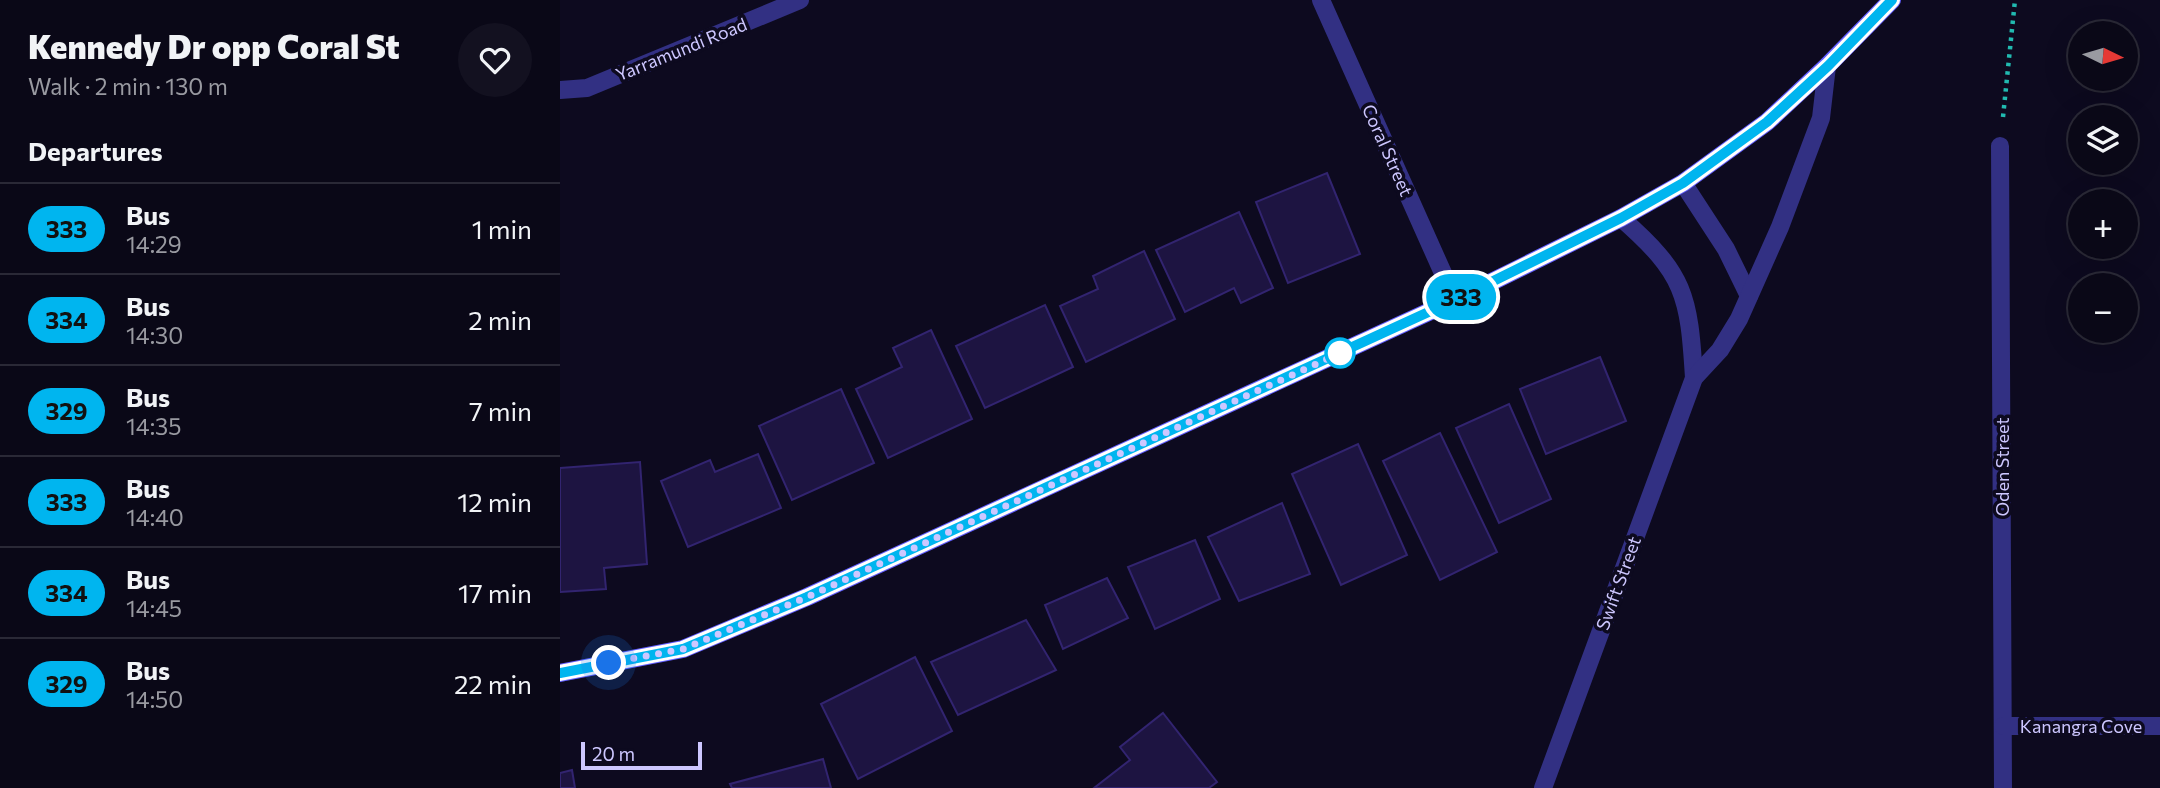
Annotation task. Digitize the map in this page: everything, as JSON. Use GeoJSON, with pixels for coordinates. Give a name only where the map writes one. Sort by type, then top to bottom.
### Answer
{"type":"FeatureCollection","features":[{"type":"Feature","properties":{"kind":"main road"},"geometry":{"type":"LineString","coordinates":[[560,673],[683,649],[807,597],[1455,300],[1621,218],[1683,183],[1767,122],[1828,66],[1892,0]]}},
{"type":"Feature","properties":{"kind":"street","name":"Yarramundi Road"},"geometry":{"type":"LineString","coordinates":[[560,90],[587,88],[800,0]]}},
{"type":"Feature","properties":{"kind":"street","name":"Coral Street"},"geometry":{"type":"LineString","coordinates":[[1321,0],[1455,300]]}},
{"type":"Feature","properties":{"kind":"street","name":"Swift Street"},"geometry":{"type":"LineString","coordinates":[[1693,378],[1720,350],[1749,296],[1821,118],[1828,66]]}},
{"type":"Feature","properties":{"kind":"street","name":"Oden Street"},"geometry":{"type":"LineString","coordinates":[[2000,146],[2003,788]]}},
{"type":"Feature","properties":{"kind":"street"},"geometry":{"type":"LineString","coordinates":[[1683,183],[1727,248],[1749,296]]}},
{"type":"Feature","properties":{"kind":"street","name":"Swift Street"},"geometry":{"type":"LineString","coordinates":[[1543,788],[1693,378],[1691,330],[1677,279],[1658,251],[1621,218]]}},
{"type":"Feature","properties":{"kind":"street","name":"Kanangra Cove"},"geometry":{"type":"LineString","coordinates":[[2003,726],[2160,726]]}},
{"type":"Feature","properties":{"kind":"path"},"geometry":{"type":"LineString","coordinates":[[2000,146],[2014,0]]}},
{"type":"Feature","properties":{"kind":"building"},"geometry":{"type":"Polygon","coordinates":[[[1327,173],[1360,254],[1288,283],[1256,202],[1327,173]]]}},
{"type":"Feature","properties":{"kind":"building"},"geometry":{"type":"Polygon","coordinates":[[[1239,212],[1273,288],[1241,303],[1234,288],[1185,312],[1156,250],[1239,212]]]}},
{"type":"Feature","properties":{"kind":"building"},"geometry":{"type":"Polygon","coordinates":[[[1144,251],[1175,319],[1086,362],[1060,306],[1098,289],[1093,276],[1144,251]]]}},
{"type":"Feature","properties":{"kind":"building"},"geometry":{"type":"Polygon","coordinates":[[[1045,305],[1073,367],[985,408],[956,346],[1045,305]]]}},
{"type":"Feature","properties":{"kind":"building"},"geometry":{"type":"Polygon","coordinates":[[[931,330],[972,419],[888,458],[856,389],[902,367],[893,348],[931,330]]]}},
{"type":"Feature","properties":{"kind":"building"},"geometry":{"type":"Polygon","coordinates":[[[1600,357],[1626,421],[1546,454],[1520,389],[1600,357]]]}},
{"type":"Feature","properties":{"kind":"building"},"geometry":{"type":"Polygon","coordinates":[[[841,389],[874,463],[792,500],[759,426],[841,389]]]}},
{"type":"Feature","properties":{"kind":"building"},"geometry":{"type":"Polygon","coordinates":[[[1509,404],[1551,499],[1499,523],[1456,428],[1509,404]]]}},
{"type":"Feature","properties":{"kind":"building"},"geometry":{"type":"Polygon","coordinates":[[[1440,433],[1497,552],[1440,580],[1383,461],[1440,433]]]}},
{"type":"Feature","properties":{"kind":"building"},"geometry":{"type":"Polygon","coordinates":[[[1358,444],[1407,555],[1341,585],[1292,474],[1358,444]]]}},
{"type":"Feature","properties":{"kind":"building"},"geometry":{"type":"Polygon","coordinates":[[[758,454],[781,508],[688,547],[661,481],[710,460],[715,472],[758,454]]]}},
{"type":"Feature","properties":{"kind":"building"},"geometry":{"type":"Polygon","coordinates":[[[640,462],[647,564],[604,568],[606,589],[560,592],[560,468],[640,462]]]}},
{"type":"Feature","properties":{"kind":"building"},"geometry":{"type":"Polygon","coordinates":[[[1282,503],[1310,574],[1239,601],[1208,537],[1282,503]]]}},
{"type":"Feature","properties":{"kind":"building"},"geometry":{"type":"Polygon","coordinates":[[[1195,540],[1220,599],[1155,629],[1128,567],[1195,540]]]}},
{"type":"Feature","properties":{"kind":"building"},"geometry":{"type":"Polygon","coordinates":[[[1107,578],[1128,618],[1063,649],[1045,605],[1107,578]]]}},
{"type":"Feature","properties":{"kind":"building"},"geometry":{"type":"Polygon","coordinates":[[[1026,620],[1056,670],[958,715],[931,662],[1026,620]]]}},
{"type":"Feature","properties":{"kind":"building"},"geometry":{"type":"Polygon","coordinates":[[[915,657],[952,731],[858,779],[821,704],[915,657]]]}},
{"type":"Feature","properties":{"kind":"building"},"geometry":{"type":"Polygon","coordinates":[[[1163,713],[1217,782],[1209,788],[1094,788],[1130,760],[1120,747],[1163,713]]]}},
{"type":"Feature","properties":{"kind":"building"},"geometry":{"type":"Polygon","coordinates":[[[823,759],[831,788],[732,788],[730,784],[823,759]]]}},
{"type":"Feature","properties":{"kind":"building"},"geometry":{"type":"Polygon","coordinates":[[[572,770],[575,788],[560,788],[560,773],[572,770]]]}},
{"type":"Feature","properties":{"kind":"bus line","name":"333"},"geometry":{"type":"LineString","coordinates":[[560,673],[683,649],[807,597],[1459,298],[1621,218],[1683,183],[1767,122],[1828,66],[1892,0]]}},
{"type":"Feature","properties":{"kind":"route"},"geometry":{"type":"LineString","coordinates":[[609,663],[683,649],[807,597],[1340,353]]}}]}
